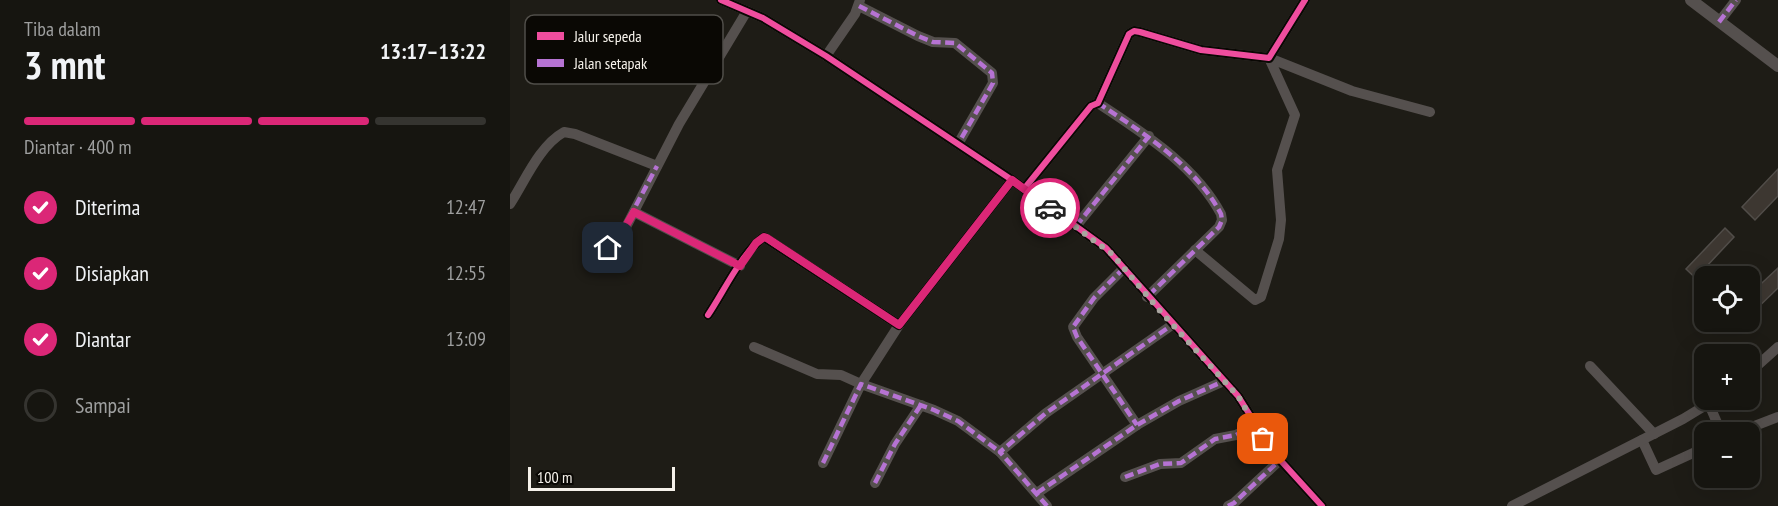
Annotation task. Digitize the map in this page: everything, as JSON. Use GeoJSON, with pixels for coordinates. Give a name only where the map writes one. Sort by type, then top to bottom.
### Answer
{"type":"FeatureCollection","features":[{"type":"Feature","properties":{"kind":"street"},"geometry":{"type":"LineString","coordinates":[[721,0],[764,18],[826,56],[1012,180],[1106,248],[1147,297],[1238,396],[1280,460],[1322,506]]}},
{"type":"Feature","properties":{"kind":"street"},"geometry":{"type":"LineString","coordinates":[[1269,58],[1305,0]]}},
{"type":"Feature","properties":{"kind":"street"},"geometry":{"type":"LineString","coordinates":[[1691,0],[1778,66]]}},
{"type":"Feature","properties":{"kind":"street"},"geometry":{"type":"LineString","coordinates":[[1719,22],[1736,0]]}},
{"type":"Feature","properties":{"kind":"street"},"geometry":{"type":"LineString","coordinates":[[826,56],[860,3],[918,36],[933,42],[955,43],[992,73],[993,83],[958,144]]}},
{"type":"Feature","properties":{"kind":"street"},"geometry":{"type":"LineString","coordinates":[[723,50],[747,11]]}},
{"type":"Feature","properties":{"kind":"street"},"geometry":{"type":"LineString","coordinates":[[1024,189],[1091,106],[1098,103],[1129,34],[1134,31],[1201,50],[1269,58],[1352,91],[1430,112]]}},
{"type":"Feature","properties":{"kind":"street"},"geometry":{"type":"LineString","coordinates":[[1195,250],[1255,300],[1261,297],[1279,239],[1281,220],[1277,170],[1295,115],[1269,58]]}},
{"type":"Feature","properties":{"kind":"street"},"geometry":{"type":"LineString","coordinates":[[593,253],[608,248],[617,241],[703,84]]}},
{"type":"Feature","properties":{"kind":"street"},"geometry":{"type":"LineString","coordinates":[[1098,103],[1149,136],[1189,172],[1221,214],[1222,220],[1219,227],[1147,297]]}},
{"type":"Feature","properties":{"kind":"street"},"geometry":{"type":"LineString","coordinates":[[510,204],[545,149],[554,138],[564,132],[575,134],[657,166]]}},
{"type":"Feature","properties":{"kind":"street"},"geometry":{"type":"LineString","coordinates":[[1076,226],[1149,136]]}},
{"type":"Feature","properties":{"kind":"street"},"geometry":{"type":"LineString","coordinates":[[823,463],[861,384],[899,325],[1012,180]]}},
{"type":"Feature","properties":{"kind":"street"},"geometry":{"type":"LineString","coordinates":[[634,212],[740,266]]}},
{"type":"Feature","properties":{"kind":"street"},"geometry":{"type":"LineString","coordinates":[[708,315],[756,243],[764,237],[899,325]]}},
{"type":"Feature","properties":{"kind":"street"},"geometry":{"type":"LineString","coordinates":[[1124,268],[1094,298],[1073,327],[1077,337],[1137,425]]}},
{"type":"Feature","properties":{"kind":"street"},"geometry":{"type":"LineString","coordinates":[[1000,452],[1046,413],[1172,325]]}},
{"type":"Feature","properties":{"kind":"street"},"geometry":{"type":"LineString","coordinates":[[754,347],[817,374],[841,375],[958,421],[1000,452],[1047,506]]}},
{"type":"Feature","properties":{"kind":"street"},"geometry":{"type":"LineString","coordinates":[[1760,364],[1778,348]]}},
{"type":"Feature","properties":{"kind":"street"},"geometry":{"type":"LineString","coordinates":[[1590,366],[1654,434]]}},
{"type":"Feature","properties":{"kind":"street"},"geometry":{"type":"LineString","coordinates":[[1037,493],[1137,425],[1179,401],[1224,381]]}},
{"type":"Feature","properties":{"kind":"street"},"geometry":{"type":"LineString","coordinates":[[875,483],[895,444],[921,405]]}},
{"type":"Feature","properties":{"kind":"street"},"geometry":{"type":"LineString","coordinates":[[1512,506],[1696,410]]}},
{"type":"Feature","properties":{"kind":"street"},"geometry":{"type":"LineString","coordinates":[[1760,424],[1778,418]]}},
{"type":"Feature","properties":{"kind":"street"},"geometry":{"type":"LineString","coordinates":[[1125,477],[1160,464],[1181,463],[1215,439],[1236,435],[1255,425]]}},
{"type":"Feature","properties":{"kind":"street"},"geometry":{"type":"LineString","coordinates":[[1642,440],[1656,470],[1694,453]]}},
{"type":"Feature","properties":{"kind":"street"},"geometry":{"type":"LineString","coordinates":[[1228,506],[1280,460]]}},
{"type":"Feature","properties":{"kind":"building"},"geometry":{"type":"Polygon","coordinates":[[[1778,169],[1778,196],[1755,220],[1742,207],[1778,169]]]}},
{"type":"Feature","properties":{"kind":"building"},"geometry":{"type":"Polygon","coordinates":[[[1725,228],[1734,237],[1707,266],[1694,266],[1694,277],[1686,269],[1725,228]]]}},
{"type":"Feature","properties":{"kind":"building"},"geometry":{"type":"Polygon","coordinates":[[[1778,268],[1778,288],[1760,305],[1760,285],[1778,268]]]}},
{"type":"Feature","properties":{"kind":"marked path"},"geometry":{"type":"LineString","coordinates":[[1719,22],[1736,0]]}},
{"type":"Feature","properties":{"kind":"marked path"},"geometry":{"type":"LineString","coordinates":[[859,6],[933,42],[955,43],[992,73],[993,83],[958,144]]}},
{"type":"Feature","properties":{"kind":"marked path"},"geometry":{"type":"LineString","coordinates":[[1098,103],[1150,138],[1183,165],[1210,196],[1221,214],[1222,220],[1219,227],[1147,297]]}},
{"type":"Feature","properties":{"kind":"marked path"},"geometry":{"type":"LineString","coordinates":[[1076,226],[1149,136]]}},
{"type":"Feature","properties":{"kind":"marked path"},"geometry":{"type":"LineString","coordinates":[[593,253],[608,248],[617,241],[657,166]]}},
{"type":"Feature","properties":{"kind":"marked path"},"geometry":{"type":"LineString","coordinates":[[634,212],[740,266]]}},
{"type":"Feature","properties":{"kind":"marked path"},"geometry":{"type":"LineString","coordinates":[[1124,268],[1094,298],[1073,327],[1077,337],[1137,425]]}},
{"type":"Feature","properties":{"kind":"marked path"},"geometry":{"type":"LineString","coordinates":[[1047,506],[1000,452],[1046,413],[1172,325]]}},
{"type":"Feature","properties":{"kind":"marked path"},"geometry":{"type":"LineString","coordinates":[[1037,493],[1137,425],[1179,401],[1224,381]]}},
{"type":"Feature","properties":{"kind":"marked path"},"geometry":{"type":"LineString","coordinates":[[823,463],[861,384],[958,421],[1000,452]]}},
{"type":"Feature","properties":{"kind":"marked path"},"geometry":{"type":"LineString","coordinates":[[875,483],[895,444],[921,405]]}},
{"type":"Feature","properties":{"kind":"marked path"},"geometry":{"type":"LineString","coordinates":[[1125,477],[1160,464],[1181,463],[1215,439],[1236,435],[1255,425]]}},
{"type":"Feature","properties":{"kind":"marked path"},"geometry":{"type":"LineString","coordinates":[[1228,506],[1280,460]]}},
{"type":"Feature","properties":{"kind":"cycle path"},"geometry":{"type":"LineString","coordinates":[[721,0],[763,18],[826,56],[1012,180],[1106,248],[1238,396],[1273,452],[1322,506]]}},
{"type":"Feature","properties":{"kind":"cycle path"},"geometry":{"type":"LineString","coordinates":[[1024,189],[1091,106],[1098,103],[1129,34],[1134,31],[1140,32],[1201,50],[1269,58],[1305,0]]}},
{"type":"Feature","properties":{"kind":"cycle path"},"geometry":{"type":"LineString","coordinates":[[708,315],[748,252],[764,237],[899,325],[1012,180]]}},
{"type":"Feature","properties":{"kind":"way so far"},"geometry":{"type":"LineString","coordinates":[[1050,208],[1112,254],[1147,297],[1238,396],[1263,439]]}},
{"type":"Feature","properties":{"kind":"route"},"geometry":{"type":"LineString","coordinates":[[608,248],[617,241],[634,212],[740,266],[756,243],[764,237],[899,325],[1012,180],[1050,208]]}}]}
